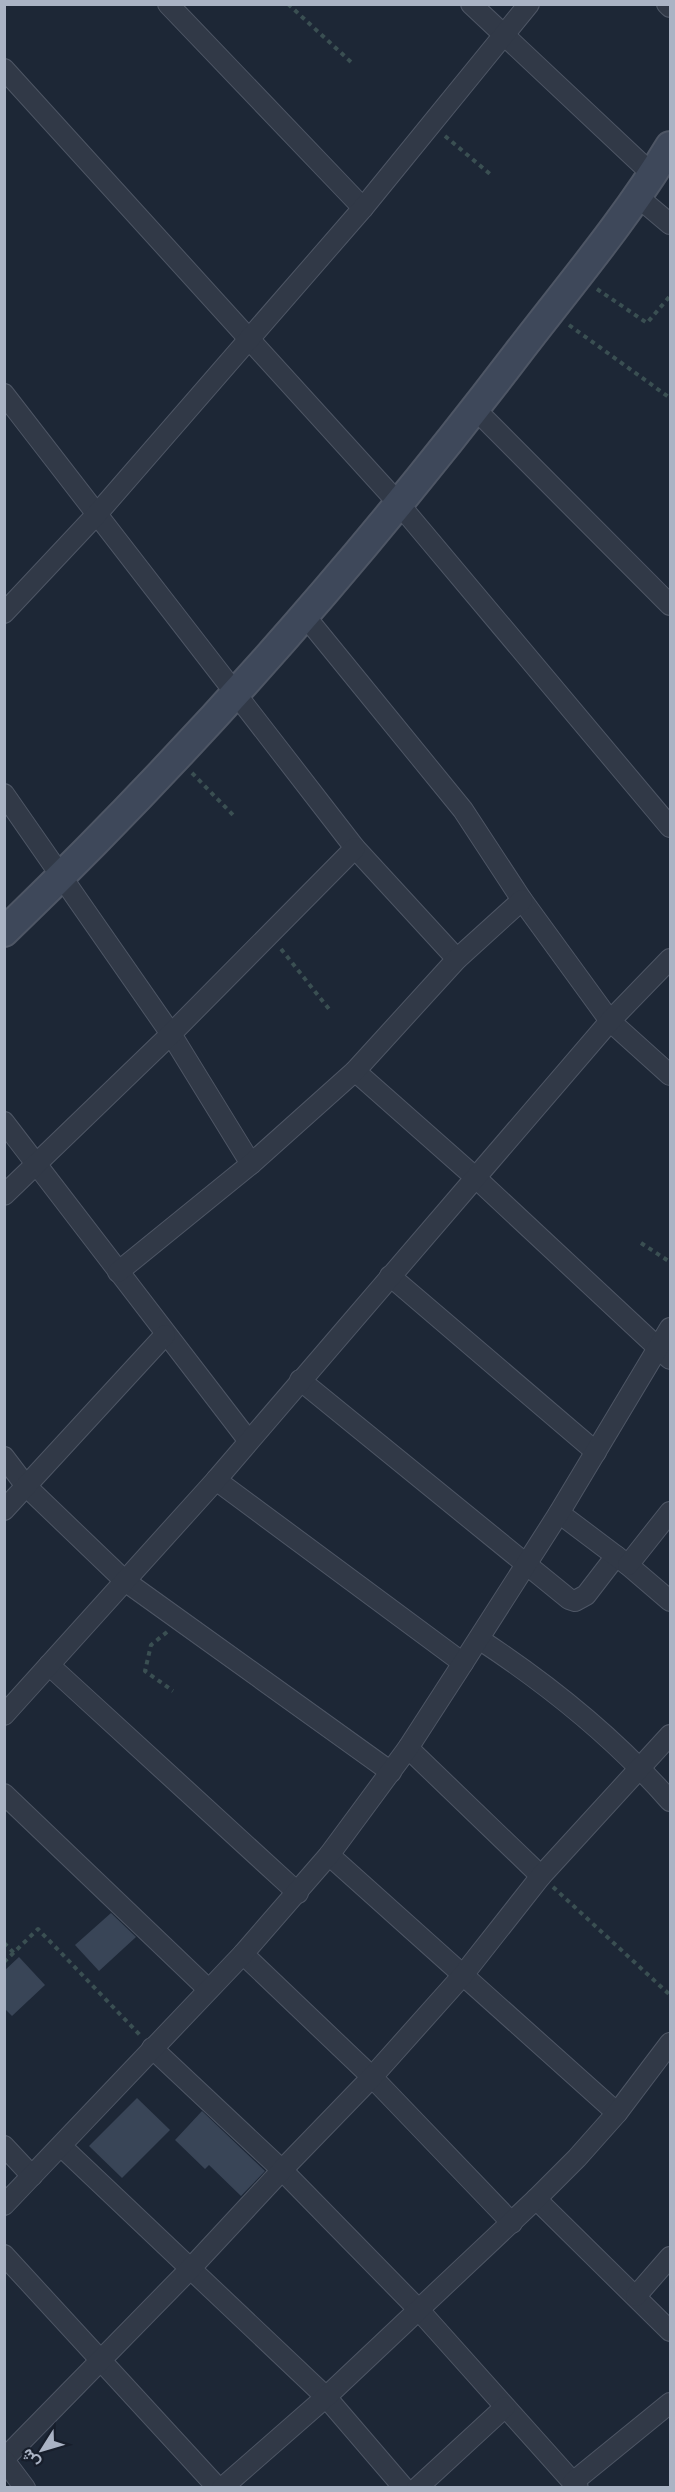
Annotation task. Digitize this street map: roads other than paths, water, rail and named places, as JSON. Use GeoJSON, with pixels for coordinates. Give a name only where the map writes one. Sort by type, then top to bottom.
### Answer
{"type":"FeatureCollection","features":[{"type":"Feature","properties":{"kind":"street"},"geometry":{"type":"LineString","coordinates":[[168,4],[363,208]]}},
{"type":"Feature","properties":{"kind":"street"},"geometry":{"type":"LineString","coordinates":[[471,4],[505,35],[645,186],[670,224]]}},
{"type":"Feature","properties":{"kind":"street"},"geometry":{"type":"LineString","coordinates":[[4,613],[97,514],[363,208],[529,4]]}},
{"type":"Feature","properties":{"kind":"street"},"geometry":{"type":"LineString","coordinates":[[4,69],[399,504],[670,826]]}},
{"type":"Feature","properties":{"kind":"street"},"geometry":{"type":"LineString","coordinates":[[4,932],[63,876],[237,694],[305,616],[476,409],[645,186],[670,146]]}},
{"type":"Feature","properties":{"kind":"street"},"geometry":{"type":"LineString","coordinates":[[4,394],[355,848],[457,959]]}},
{"type":"Feature","properties":{"kind":"street"},"geometry":{"type":"LineString","coordinates":[[476,409],[670,605]]}},
{"type":"Feature","properties":{"kind":"street"},"geometry":{"type":"LineString","coordinates":[[305,616],[463,810],[522,900],[610,1021],[670,1076]]}},
{"type":"Feature","properties":{"kind":"street"},"geometry":{"type":"LineString","coordinates":[[4,794],[171,1034],[251,1164]]}},
{"type":"Feature","properties":{"kind":"street"},"geometry":{"type":"LineString","coordinates":[[4,1195],[171,1034],[355,848]]}},
{"type":"Feature","properties":{"kind":"street"},"geometry":{"type":"LineString","coordinates":[[118,1272],[251,1164],[355,1071],[457,959],[522,900]]}},
{"type":"Feature","properties":{"kind":"street"},"geometry":{"type":"LineString","coordinates":[[4,1715],[216,1480],[610,1021],[670,959]]}},
{"type":"Feature","properties":{"kind":"street"},"geometry":{"type":"LineString","coordinates":[[355,1071],[476,1178],[665,1354]]}},
{"type":"Feature","properties":{"kind":"street"},"geometry":{"type":"LineString","coordinates":[[4,1122],[165,1335],[248,1440]]}},
{"type":"Feature","properties":{"kind":"street"},"geometry":{"type":"LineString","coordinates":[[390,1276],[596,1452]]}},
{"type":"Feature","properties":{"kind":"street"},"geometry":{"type":"LineString","coordinates":[[4,2205],[243,1954],[298,1893],[328,1855],[408,1748],[596,1452],[665,1354],[670,1328]]}},
{"type":"Feature","properties":{"kind":"street"},"geometry":{"type":"LineString","coordinates":[[4,1510],[165,1335]]}},
{"type":"Feature","properties":{"kind":"street"},"geometry":{"type":"LineString","coordinates":[[300,1380],[569,1599],[575,1600],[586,1595],[670,1512]]}},
{"type":"Feature","properties":{"kind":"street"},"geometry":{"type":"LineString","coordinates":[[4,1457],[26,1486],[125,1581],[391,1772]]}},
{"type":"Feature","properties":{"kind":"street"},"geometry":{"type":"LineString","coordinates":[[216,1480],[463,1663]]}},
{"type":"Feature","properties":{"kind":"street"},"geometry":{"type":"LineString","coordinates":[[559,1513],[670,1601]]}},
{"type":"Feature","properties":{"kind":"street"},"geometry":{"type":"LineString","coordinates":[[479,1639],[549,1688],[640,1767],[670,1801]]}},
{"type":"Feature","properties":{"kind":"street"},"geometry":{"type":"LineString","coordinates":[[49,1665],[298,1893]]}},
{"type":"Feature","properties":{"kind":"street"},"geometry":{"type":"LineString","coordinates":[[25,2487],[4,2460],[103,2360],[372,2077],[463,1974],[541,1876],[670,1735]]}},
{"type":"Feature","properties":{"kind":"street"},"geometry":{"type":"LineString","coordinates":[[408,1748],[541,1876]]}},
{"type":"Feature","properties":{"kind":"street"},"geometry":{"type":"LineString","coordinates":[[4,1794],[208,1989]]}},
{"type":"Feature","properties":{"kind":"street"},"geometry":{"type":"LineString","coordinates":[[328,1855],[617,2113]]}},
{"type":"Feature","properties":{"kind":"street"},"geometry":{"type":"LineString","coordinates":[[243,1954],[372,2077],[512,2223]]}},
{"type":"Feature","properties":{"kind":"street"},"geometry":{"type":"LineString","coordinates":[[4,2255],[220,2487],[326,2397],[512,2223],[577,2158],[617,2113],[670,2046]]}},
{"type":"Feature","properties":{"kind":"street"},"geometry":{"type":"LineString","coordinates":[[152,2048],[282,2170],[418,2309],[575,2485],[670,2403]]}},
{"type":"Feature","properties":{"kind":"street"},"geometry":{"type":"LineString","coordinates":[[4,2146],[32,2176]]}},
{"type":"Feature","properties":{"kind":"street"},"geometry":{"type":"LineString","coordinates":[[61,2146],[326,2397],[404,2487]]}},
{"type":"Feature","properties":{"kind":"street"},"geometry":{"type":"LineString","coordinates":[[536,2199],[670,2331]]}},
{"type":"Feature","properties":{"kind":"street"},"geometry":{"type":"LineString","coordinates":[[636,2296],[670,2256]]}},
{"type":"Feature","properties":{"kind":"street"},"geometry":{"type":"LineString","coordinates":[[417,2487],[505,2407]]}}]}
